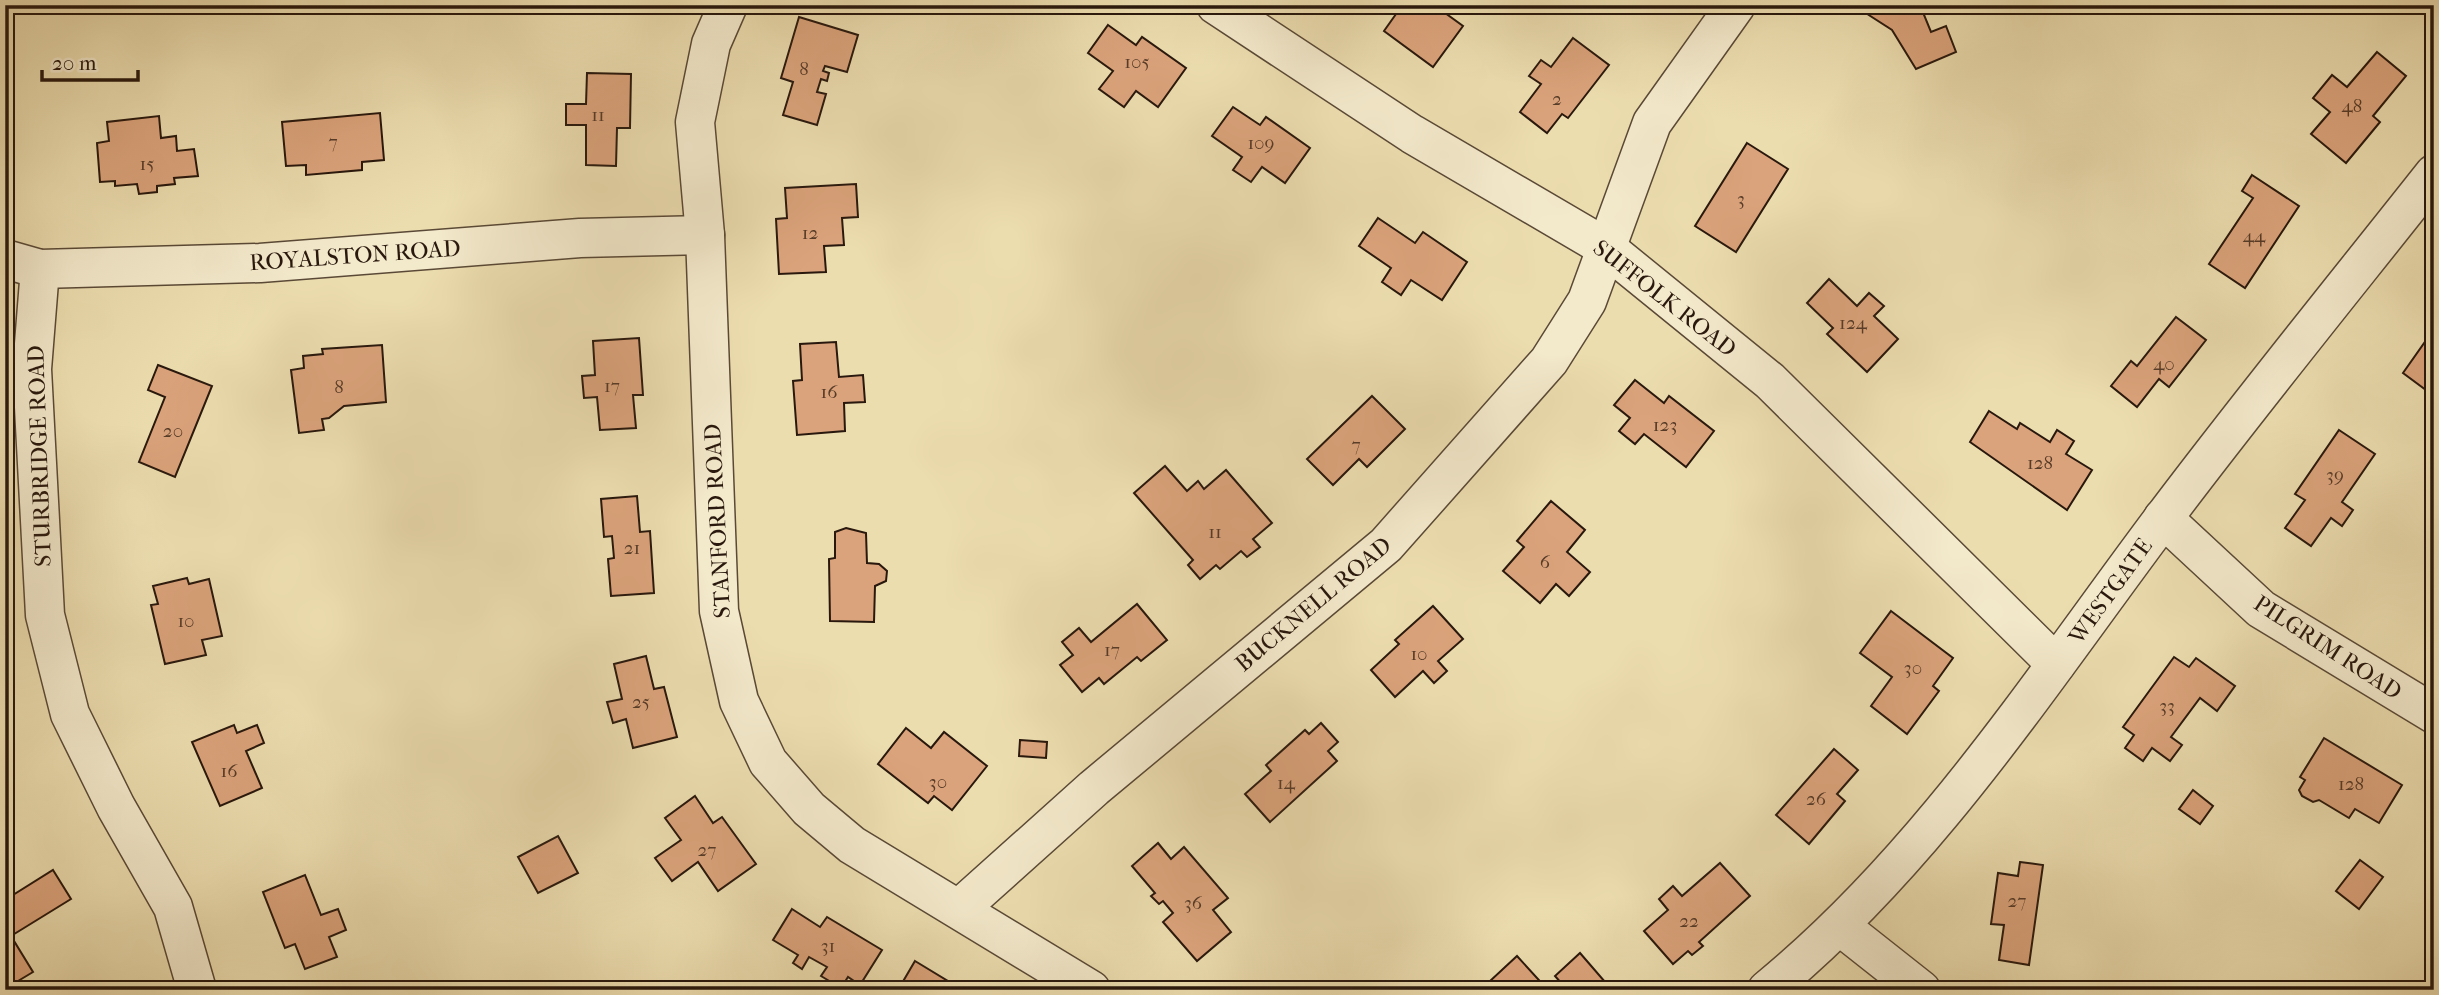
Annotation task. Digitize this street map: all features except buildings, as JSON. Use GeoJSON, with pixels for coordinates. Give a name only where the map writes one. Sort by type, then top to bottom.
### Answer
{"type":"FeatureCollection","features":[{"type":"Feature","properties":{"kind":"street","name":"STANFORD ROAD"},"geometry":{"type":"LineString","coordinates":[[728,5],[711,44],[695,122],[705,234],[719,611],[739,701],[768,762],[809,809],[852,845],[1091,990]]}},
{"type":"Feature","properties":{"kind":"street","name":"SUFFOLK ROAD"},"geometry":{"type":"LineString","coordinates":[[1216,5],[1412,134],[1605,247],[1770,381],[2056,664]]}},
{"type":"Feature","properties":{"kind":"street","name":"BUCKNELL ROAD"},"geometry":{"type":"LineString","coordinates":[[959,909],[1094,788],[1386,545],[1549,361],[1587,301],[1652,123],[1736,5]]}},
{"type":"Feature","properties":{"kind":"street","name":"WESTGATE"},"geometry":{"type":"LineString","coordinates":[[1767,990],[1840,926],[1951,801],[2163,518],[2434,174]]}},
{"type":"Feature","properties":{"kind":"street","name":"ROYALSTON ROAD"},"geometry":{"type":"LineString","coordinates":[[23,264],[260,263],[580,238],[705,234]]}},
{"type":"Feature","properties":{"kind":"street","name":"STURBRIDGE ROAD"},"geometry":{"type":"LineString","coordinates":[[23,264],[32,369],[45,615],[70,714],[116,807],[173,907],[197,990]]}},
{"type":"Feature","properties":{"kind":"street","name":"PILGRIM ROAD"},"geometry":{"type":"LineString","coordinates":[[2163,518],[2261,609],[2434,714]]}},
{"type":"Feature","properties":{"kind":"street"},"geometry":{"type":"LineString","coordinates":[[1840,926],[1921,990]]}}]}
